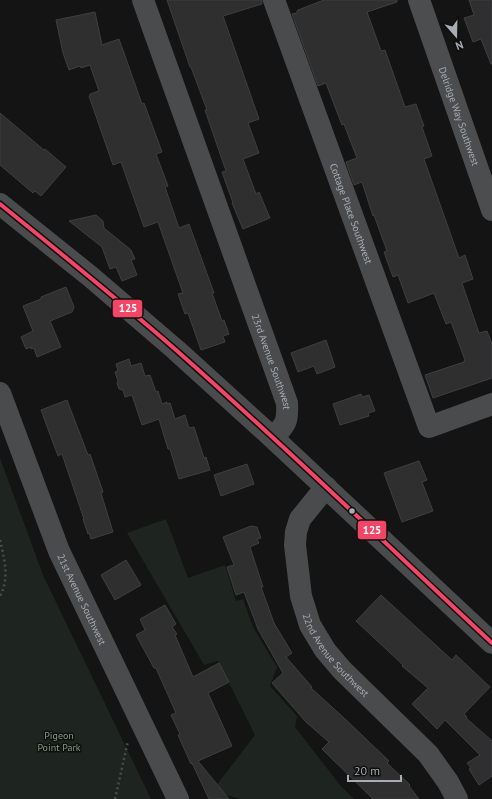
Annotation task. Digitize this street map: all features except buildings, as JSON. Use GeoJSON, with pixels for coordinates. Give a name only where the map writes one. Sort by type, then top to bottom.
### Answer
{"type":"FeatureCollection","features":[{"type":"Feature","properties":{"kind":"main road","name":"Delridge Way Southwest"},"geometry":{"type":"LineString","coordinates":[[419,0],[492,210]]}},
{"type":"Feature","properties":{"kind":"street","name":"23rd Avenue Southwest"},"geometry":{"type":"LineString","coordinates":[[143,0],[287,403],[285,424],[274,438]]}},
{"type":"Feature","properties":{"kind":"street","name":"Cottage Place Southwest"},"geometry":{"type":"LineString","coordinates":[[274,0],[429,427],[492,404]]}},
{"type":"Feature","properties":{"kind":"street"},"geometry":{"type":"LineString","coordinates":[[0,204],[91,277],[176,350],[274,438],[492,644]]}},
{"type":"Feature","properties":{"kind":"street","name":"21st Avenue Southwest"},"geometry":{"type":"LineString","coordinates":[[0,393],[59,551],[178,799]]}},
{"type":"Feature","properties":{"kind":"street","name":"22nd Avenue Southwest"},"geometry":{"type":"LineString","coordinates":[[326,487],[300,519],[296,532],[295,545],[301,596],[310,625],[325,650],[342,670],[428,754],[448,782],[457,799]]}},
{"type":"Feature","properties":{"kind":"path"},"geometry":{"type":"LineString","coordinates":[[0,540],[6,564],[6,572],[2,593],[0,596]]}},
{"type":"Feature","properties":{"kind":"path"},"geometry":{"type":"LineString","coordinates":[[115,799],[130,735]]}},
{"type":"Feature","properties":{"kind":"green space","name":"Pigeon Point Park"},"geometry":{"type":"Polygon","coordinates":[[[0,458],[43,575],[151,799],[0,799],[0,458]]]}},
{"type":"Feature","properties":{"kind":"green space"},"geometry":{"type":"Polygon","coordinates":[[[166,519],[188,578],[225,565],[236,601],[243,599],[253,627],[277,667],[270,686],[297,716],[295,727],[340,785],[354,799],[241,799],[212,791],[255,735],[218,661],[204,665],[127,533],[166,519]]]}},
{"type":"Feature","properties":{"kind":"transit line","name":"125"},"geometry":{"type":"LineString","coordinates":[[0,204],[89,276],[176,350],[296,459],[492,643]]}}]}
